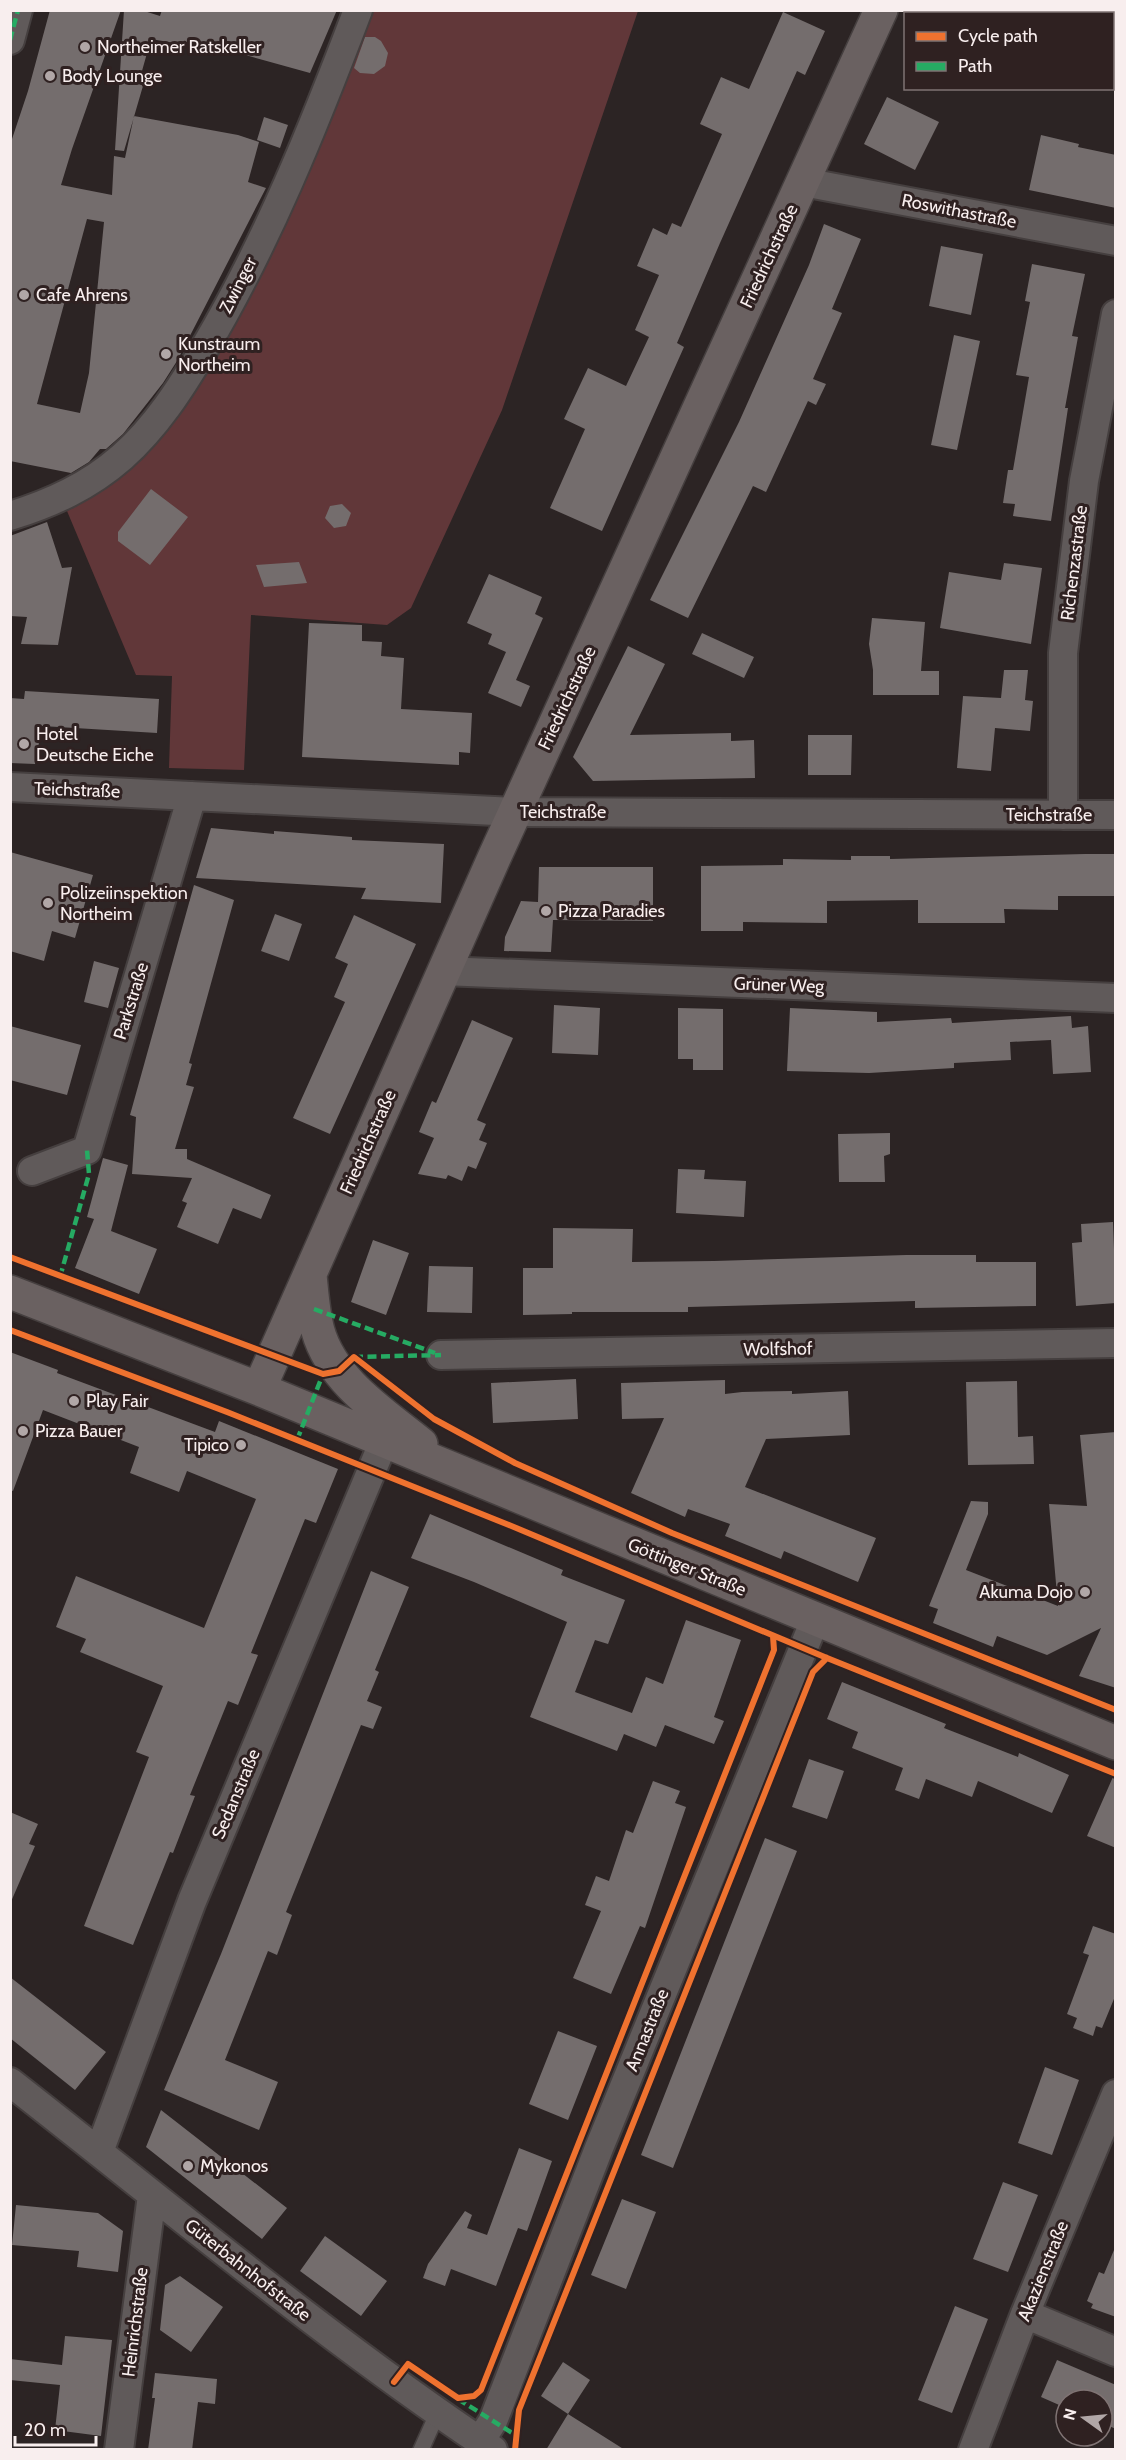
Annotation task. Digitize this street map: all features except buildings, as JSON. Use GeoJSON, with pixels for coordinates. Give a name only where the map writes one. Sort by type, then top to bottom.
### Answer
{"type":"FeatureCollection","features":[{"type":"Feature","properties":{"kind":"street"},"geometry":{"type":"LineString","coordinates":[[10,40],[18,10]]}},
{"type":"Feature","properties":{"kind":"street","name":"Zwinger"},"geometry":{"type":"LineString","coordinates":[[10,516],[50,503],[102,473],[124,456],[182,386],[235,295],[286,186],[358,10]]}},
{"type":"Feature","properties":{"kind":"street","name":"Friedrichstraße"},"geometry":{"type":"LineString","coordinates":[[259,1389],[443,971],[881,10]]}},
{"type":"Feature","properties":{"kind":"street","name":"Roswithastraße"},"geometry":{"type":"LineString","coordinates":[[803,182],[1116,241]]}},
{"type":"Feature","properties":{"kind":"street","name":"Richenzastraße"},"geometry":{"type":"LineString","coordinates":[[1063,815],[1063,653],[1084,481],[1116,314]]}},
{"type":"Feature","properties":{"kind":"street","name":"Teichstraße"},"geometry":{"type":"LineString","coordinates":[[10,787],[515,812],[1116,815]]}},
{"type":"Feature","properties":{"kind":"street","name":"Parkstraße"},"geometry":{"type":"LineString","coordinates":[[32,1171],[87,1150],[192,796]]}},
{"type":"Feature","properties":{"kind":"street","name":"Grüner Weg"},"geometry":{"type":"LineString","coordinates":[[443,971],[1116,998]]}},
{"type":"Feature","properties":{"kind":"street"},"geometry":{"type":"LineString","coordinates":[[310,1275],[319,1333],[339,1371],[375,1407],[454,1470]]}},
{"type":"Feature","properties":{"kind":"street","name":"Göttinger Straße"},"geometry":{"type":"LineString","coordinates":[[10,1292],[259,1389],[1116,1743]]}},
{"type":"Feature","properties":{"kind":"street","name":"Wolfshof"},"geometry":{"type":"LineString","coordinates":[[441,1355],[1116,1342]]}},
{"type":"Feature","properties":{"kind":"street","name":"Sedanstraße"},"geometry":{"type":"LineString","coordinates":[[99,2152],[192,1901],[384,1440]]}},
{"type":"Feature","properties":{"kind":"street","name":"Annastraße"},"geometry":{"type":"LineString","coordinates":[[486,2445],[493,2421],[595,2158],[815,1620]]}},
{"type":"Feature","properties":{"kind":"street","name":"Güterbahnhofstraße"},"geometry":{"type":"LineString","coordinates":[[10,2082],[274,2292],[394,2382],[486,2445]]}},
{"type":"Feature","properties":{"kind":"street","name":"Akazienstraße"},"geometry":{"type":"LineString","coordinates":[[972,2450],[1025,2314],[1116,2094]]}},
{"type":"Feature","properties":{"kind":"street","name":"Heinrichstraße"},"geometry":{"type":"LineString","coordinates":[[119,2450],[152,2195]]}},
{"type":"Feature","properties":{"kind":"street"},"geometry":{"type":"LineString","coordinates":[[1025,2314],[1116,2352]]}},
{"type":"Feature","properties":{"kind":"lane"},"geometry":{"type":"LineString","coordinates":[[421,2450],[438,2412]]}},
{"type":"Feature","properties":{"kind":"shaded area"},"geometry":{"type":"Polygon","coordinates":[[[370,11],[638,11],[502,410],[411,608],[387,625],[251,615],[244,770],[169,768],[172,676],[136,675],[67,511],[112,482],[151,446],[370,11]]]}},
{"type":"Feature","properties":{"kind":"marked path"},"geometry":{"type":"LineString","coordinates":[[10,40],[18,10]]}},
{"type":"Feature","properties":{"kind":"marked path"},"geometry":{"type":"LineString","coordinates":[[60,1277],[89,1174],[87,1150]]}},
{"type":"Feature","properties":{"kind":"marked path"},"geometry":{"type":"LineString","coordinates":[[314,1309],[435,1353]]}},
{"type":"Feature","properties":{"kind":"marked path"},"geometry":{"type":"LineString","coordinates":[[354,1357],[441,1355]]}},
{"type":"Feature","properties":{"kind":"marked path"},"geometry":{"type":"LineString","coordinates":[[297,1440],[323,1374]]}},
{"type":"Feature","properties":{"kind":"marked path"},"geometry":{"type":"LineString","coordinates":[[458,2399],[517,2436]]}},
{"type":"Feature","properties":{"kind":"cycle path"},"geometry":{"type":"LineString","coordinates":[[10,1257],[323,1374],[339,1371],[354,1357],[434,1419],[515,1463],[672,1533],[1116,1710]]}},
{"type":"Feature","properties":{"kind":"cycle path"},"geometry":{"type":"LineString","coordinates":[[10,1330],[227,1412],[509,1525],[827,1658],[1116,1774]]}},
{"type":"Feature","properties":{"kind":"cycle path"},"geometry":{"type":"LineString","coordinates":[[394,2382],[408,2364],[458,2398],[474,2396],[481,2390],[774,1650],[773,1636]]}},
{"type":"Feature","properties":{"kind":"cycle path"},"geometry":{"type":"LineString","coordinates":[[515,2450],[519,2410],[813,1672],[827,1658]]}},
{"type":"Feature","properties":{"kind":"place","name":"Northeimer Ratskeller"},"geometry":{"type":"Point","coordinates":[85,47]}},
{"type":"Feature","properties":{"kind":"place","name":"Body Lounge"},"geometry":{"type":"Point","coordinates":[50,76]}},
{"type":"Feature","properties":{"kind":"place","name":"Cafe Ahrens"},"geometry":{"type":"Point","coordinates":[24,295]}},
{"type":"Feature","properties":{"kind":"place","name":"Kunstraum Northeim"},"geometry":{"type":"Point","coordinates":[166,354]}},
{"type":"Feature","properties":{"kind":"place","name":"Hotel Deutsche Eiche"},"geometry":{"type":"Point","coordinates":[24,744]}},
{"type":"Feature","properties":{"kind":"place","name":"Polizeiinspektion Northeim"},"geometry":{"type":"Point","coordinates":[48,903]}},
{"type":"Feature","properties":{"kind":"place","name":"Pizza Paradies"},"geometry":{"type":"Point","coordinates":[546,911]}},
{"type":"Feature","properties":{"kind":"place","name":"Play Fair"},"geometry":{"type":"Point","coordinates":[74,1401]}},
{"type":"Feature","properties":{"kind":"place","name":"Pizza Bauer"},"geometry":{"type":"Point","coordinates":[23,1431]}},
{"type":"Feature","properties":{"kind":"place","name":"Tipico"},"geometry":{"type":"Point","coordinates":[241,1445]}},
{"type":"Feature","properties":{"kind":"place","name":"Akuma Dojo"},"geometry":{"type":"Point","coordinates":[1085,1592]}},
{"type":"Feature","properties":{"kind":"place","name":"Mykonos"},"geometry":{"type":"Point","coordinates":[188,2166]}}]}
